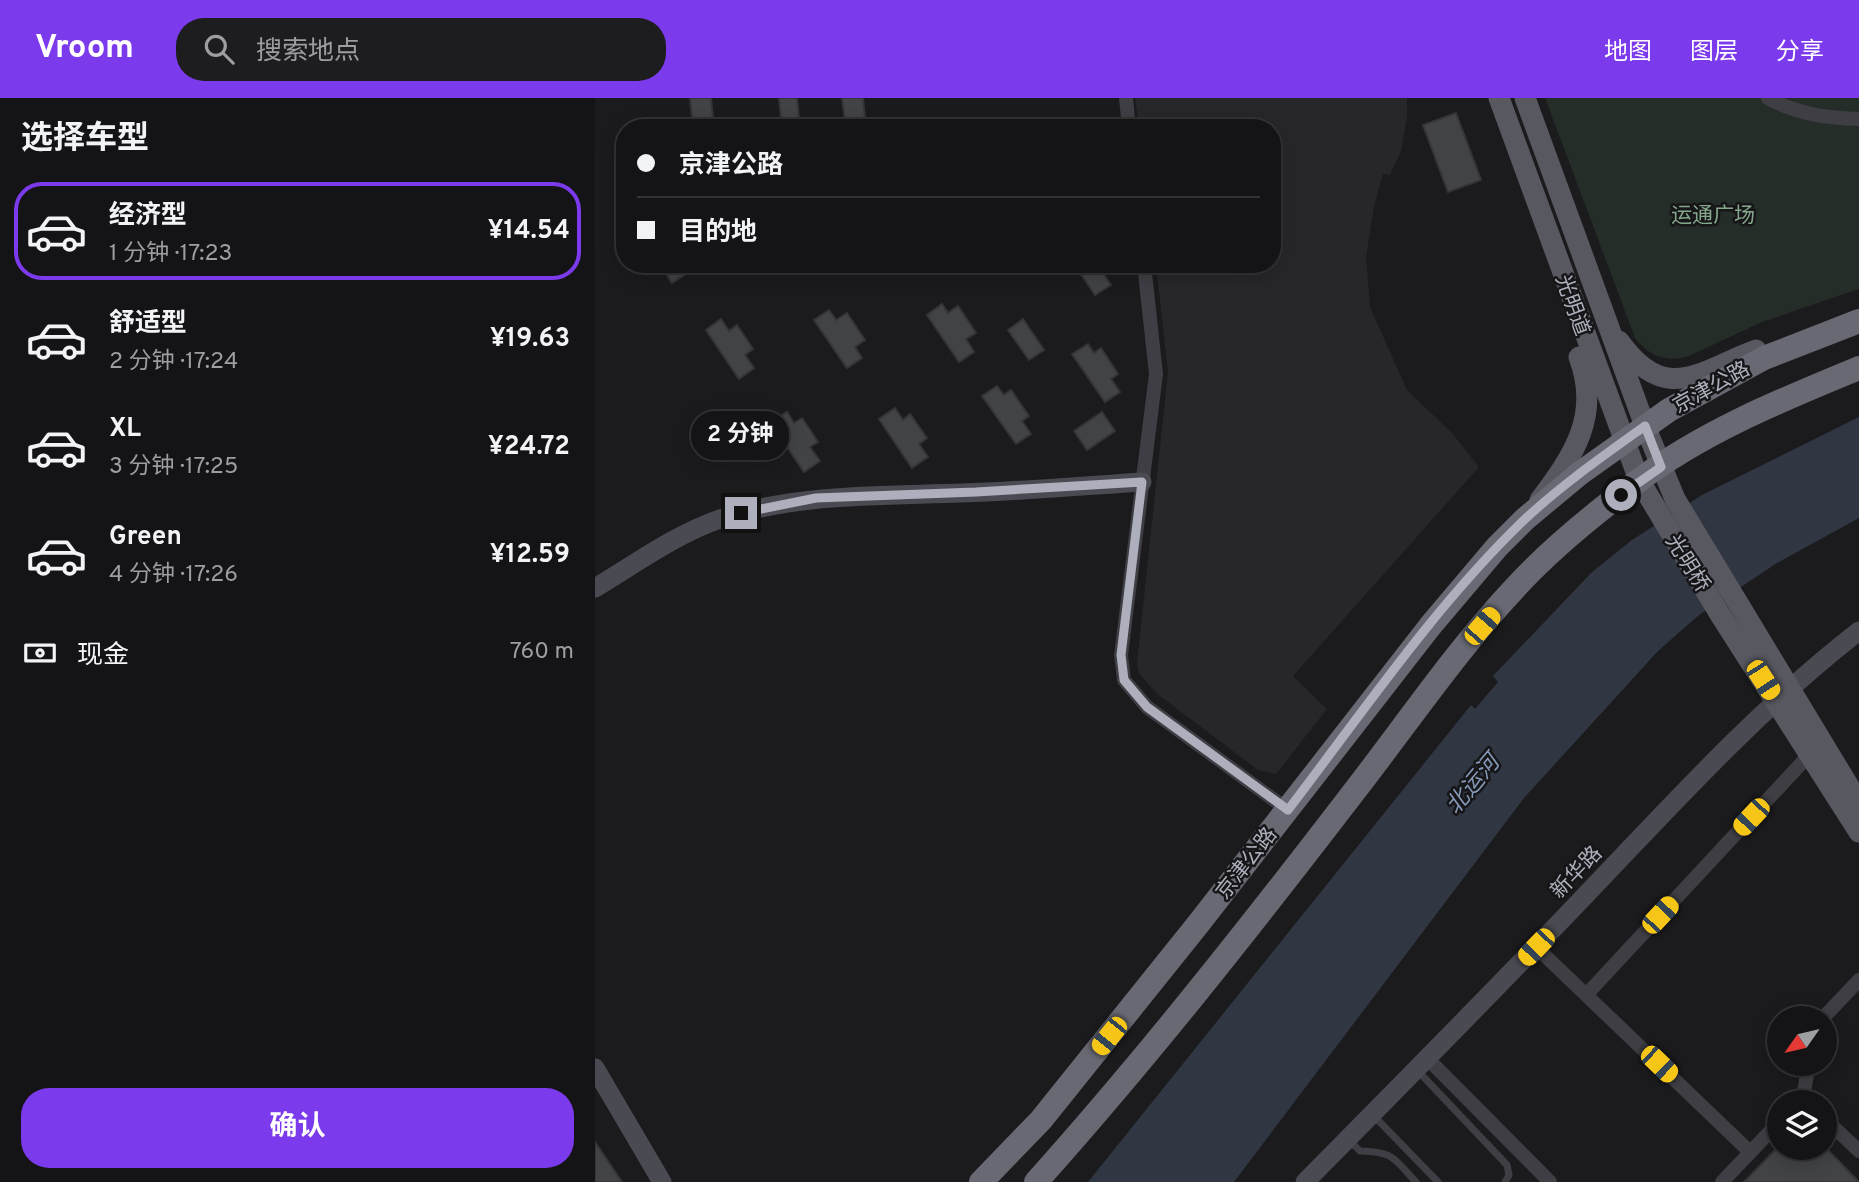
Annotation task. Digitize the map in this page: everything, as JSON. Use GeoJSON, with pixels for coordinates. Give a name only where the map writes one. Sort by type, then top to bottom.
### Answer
{"type":"FeatureCollection","features":[{"type":"Feature","properties":{"kind":"highway","name":"京津公路"},"geometry":{"type":"LineString","coordinates":[[981,1182],[1041,1120],[1288,810],[1431,625],[1497,547],[1525,519],[1579,474],[1669,410],[1764,358],[1859,321]]}},
{"type":"Feature","properties":{"kind":"highway","name":"京津公路"},"geometry":{"type":"LineString","coordinates":[[1035,1182],[1132,1071],[1352,794],[1466,645],[1515,587],[1565,541],[1639,480],[1722,430],[1859,368]]}},
{"type":"Feature","properties":{"kind":"main road","name":"光明道"},"geometry":{"type":"LineString","coordinates":[[1499,98],[1623,441],[1655,510]]}},
{"type":"Feature","properties":{"kind":"main road","name":"光明道"},"geometry":{"type":"LineString","coordinates":[[1525,98],[1606,322],[1675,499]]}},
{"type":"Feature","properties":{"kind":"main road"},"geometry":{"type":"LineString","coordinates":[[1525,519],[1570,456],[1585,425],[1587,412],[1588,389],[1584,370],[1565,320],[1561,271]]}},
{"type":"Feature","properties":{"kind":"main road"},"geometry":{"type":"LineString","coordinates":[[1606,322],[1634,359],[1647,369],[1678,379],[1712,371],[1771,345],[1798,343]]}},
{"type":"Feature","properties":{"kind":"main road","name":"光明桥"},"geometry":{"type":"LineString","coordinates":[[1675,499],[1739,605],[1786,699]]}},
{"type":"Feature","properties":{"kind":"main road","name":"光明桥"},"geometry":{"type":"LineString","coordinates":[[1655,510],[1721,616],[1786,699]]}},
{"type":"Feature","properties":{"kind":"main road"},"geometry":{"type":"LineString","coordinates":[[1786,699],[1810,754],[1859,832]]}},
{"type":"Feature","properties":{"kind":"main road"},"geometry":{"type":"LineString","coordinates":[[1786,699],[1859,803]]}},
{"type":"Feature","properties":{"kind":"street"},"geometry":{"type":"LineString","coordinates":[[1126,98],[1128,119]]}},
{"type":"Feature","properties":{"kind":"street"},"geometry":{"type":"LineString","coordinates":[[1768,98],[1786,108],[1825,118],[1859,119]]}},
{"type":"Feature","properties":{"kind":"street"},"geometry":{"type":"LineString","coordinates":[[1146,273],[1156,374],[1121,655],[1124,680],[1147,707],[1288,810]]}},
{"type":"Feature","properties":{"kind":"street"},"geometry":{"type":"LineString","coordinates":[[595,588],[677,539],[718,520],[765,506],[816,498],[1142,482]]}},
{"type":"Feature","properties":{"kind":"street","name":"新华路"},"geometry":{"type":"LineString","coordinates":[[1305,1182],[1425,1068],[1786,699],[1859,631]]}},
{"type":"Feature","properties":{"kind":"street","name":"新华路"},"geometry":{"type":"LineString","coordinates":[[1786,699],[1859,640]]}},
{"type":"Feature","properties":{"kind":"street"},"geometry":{"type":"LineString","coordinates":[[1587,994],[1810,754]]}},
{"type":"Feature","properties":{"kind":"street"},"geometry":{"type":"LineString","coordinates":[[1539,950],[1750,1152]]}},
{"type":"Feature","properties":{"kind":"street"},"geometry":{"type":"LineString","coordinates":[[1834,1006],[1859,980]]}},
{"type":"Feature","properties":{"kind":"street"},"geometry":{"type":"LineString","coordinates":[[595,1068],[662,1182]]}},
{"type":"Feature","properties":{"kind":"street"},"geometry":{"type":"LineString","coordinates":[[1425,1068],[1550,1182]]}},
{"type":"Feature","properties":{"kind":"street"},"geometry":{"type":"LineString","coordinates":[[1837,1129],[1857,1145]]}},
{"type":"Feature","properties":{"kind":"street"},"geometry":{"type":"LineString","coordinates":[[1722,1182],[1767,1134]]}},
{"type":"Feature","properties":{"kind":"street","name":"新华路"},"geometry":{"type":"LineString","coordinates":[[1316,1182],[1350,1142]]}},
{"type":"Feature","properties":{"kind":"lane"},"geometry":{"type":"LineString","coordinates":[[1425,1068],[1507,1165],[1509,1175],[1505,1182]]}},
{"type":"Feature","properties":{"kind":"lane"},"geometry":{"type":"LineString","coordinates":[[1375,1117],[1438,1182]]}},
{"type":"Feature","properties":{"kind":"lane"},"geometry":{"type":"LineString","coordinates":[[1350,1142],[1360,1151],[1383,1151],[1390,1155],[1416,1182]]}},
{"type":"Feature","properties":{"kind":"shaded area"},"geometry":{"type":"Polygon","coordinates":[[[1135,98],[1407,98],[1407,117],[1401,151],[1390,175],[1383,174],[1374,206],[1366,258],[1370,307],[1407,390],[1452,433],[1479,467],[1293,676],[1327,709],[1276,774],[1258,770],[1156,693],[1139,673],[1137,663],[1168,372],[1157,273],[1281,273],[1281,119],[1138,119],[1135,98]]]}},
{"type":"Feature","properties":{"kind":"green space","name":"运通广场"},"geometry":{"type":"Polygon","coordinates":[[[1545,98],[1859,98],[1859,289],[1762,322],[1689,356],[1673,359],[1652,353],[1635,338],[1545,98]]]}},
{"type":"Feature","properties":{"kind":"water","name":"北运河"},"geometry":{"type":"Polygon","coordinates":[[[1859,417],[1859,518],[1777,563],[1699,615],[1658,651],[1524,798],[1234,1182],[1088,1182],[1471,705],[1475,709],[1498,682],[1493,676],[1592,572],[1632,540],[1702,495],[1859,417]]]}},
{"type":"Feature","properties":{"kind":"building"},"geometry":{"type":"Polygon","coordinates":[[[690,98],[711,98],[713,119],[692,119],[690,98]]]}},
{"type":"Feature","properties":{"kind":"building"},"geometry":{"type":"Polygon","coordinates":[[[779,98],[797,98],[799,119],[781,119],[779,98]]]}},
{"type":"Feature","properties":{"kind":"building"},"geometry":{"type":"Polygon","coordinates":[[[842,98],[863,98],[865,119],[845,119],[842,98]]]}},
{"type":"Feature","properties":{"kind":"building"},"geometry":{"type":"Polygon","coordinates":[[[1456,113],[1481,180],[1448,192],[1423,125],[1456,113]]]}},
{"type":"Feature","properties":{"kind":"building"},"geometry":{"type":"Polygon","coordinates":[[[666,273],[687,273],[672,283],[666,273]]]}},
{"type":"Feature","properties":{"kind":"building"},"geometry":{"type":"Polygon","coordinates":[[[1080,273],[1103,273],[1111,285],[1095,295],[1080,273]]]}},
{"type":"Feature","properties":{"kind":"building"},"geometry":{"type":"Polygon","coordinates":[[[942,304],[948,313],[958,306],[976,333],[966,339],[974,352],[959,362],[927,315],[942,304]]]}},
{"type":"Feature","properties":{"kind":"building"},"geometry":{"type":"Polygon","coordinates":[[[829,310],[836,320],[847,313],[865,340],[855,347],[862,358],[847,368],[814,320],[829,310]]]}},
{"type":"Feature","properties":{"kind":"building"},"geometry":{"type":"Polygon","coordinates":[[[721,319],[729,331],[737,325],[753,349],[745,355],[754,368],[739,379],[706,330],[721,319]]]}},
{"type":"Feature","properties":{"kind":"building"},"geometry":{"type":"Polygon","coordinates":[[[1023,319],[1044,350],[1029,360],[1008,330],[1023,319]]]}},
{"type":"Feature","properties":{"kind":"building"},"geometry":{"type":"Polygon","coordinates":[[[1088,344],[1094,353],[1101,348],[1118,374],[1111,379],[1120,392],[1105,402],[1072,354],[1088,344]]]}},
{"type":"Feature","properties":{"kind":"building"},"geometry":{"type":"Polygon","coordinates":[[[997,386],[1004,395],[1011,390],[1029,416],[1022,421],[1031,434],[1016,444],[982,396],[997,386]]]}},
{"type":"Feature","properties":{"kind":"building"},"geometry":{"type":"Polygon","coordinates":[[[895,408],[903,420],[910,414],[927,438],[919,444],[928,457],[912,468],[879,419],[895,408]]]}},
{"type":"Feature","properties":{"kind":"building"},"geometry":{"type":"Polygon","coordinates":[[[787,412],[794,423],[802,418],[818,442],[810,447],[820,461],[804,472],[771,423],[787,412]]]}},
{"type":"Feature","properties":{"kind":"building"},"geometry":{"type":"Polygon","coordinates":[[[1102,412],[1115,431],[1087,450],[1074,431],[1102,412]]]}},
{"type":"Feature","properties":{"kind":"building"},"geometry":{"type":"Polygon","coordinates":[[[595,1142],[622,1182],[595,1182],[595,1142]]]}},
{"type":"Feature","properties":{"kind":"building"},"geometry":{"type":"Polygon","coordinates":[[[1767,1158],[1837,1159],[1859,1182],[1744,1182],[1767,1158]]]}},
{"type":"Feature","properties":{"kind":"route"},"geometry":{"type":"LineString","coordinates":[[741,513],[765,506],[816,498],[1142,482],[1121,655],[1124,680],[1147,707],[1288,810],[1413,646],[1497,547],[1525,519],[1579,474],[1645,426],[1661,467],[1621,495]]}}]}
